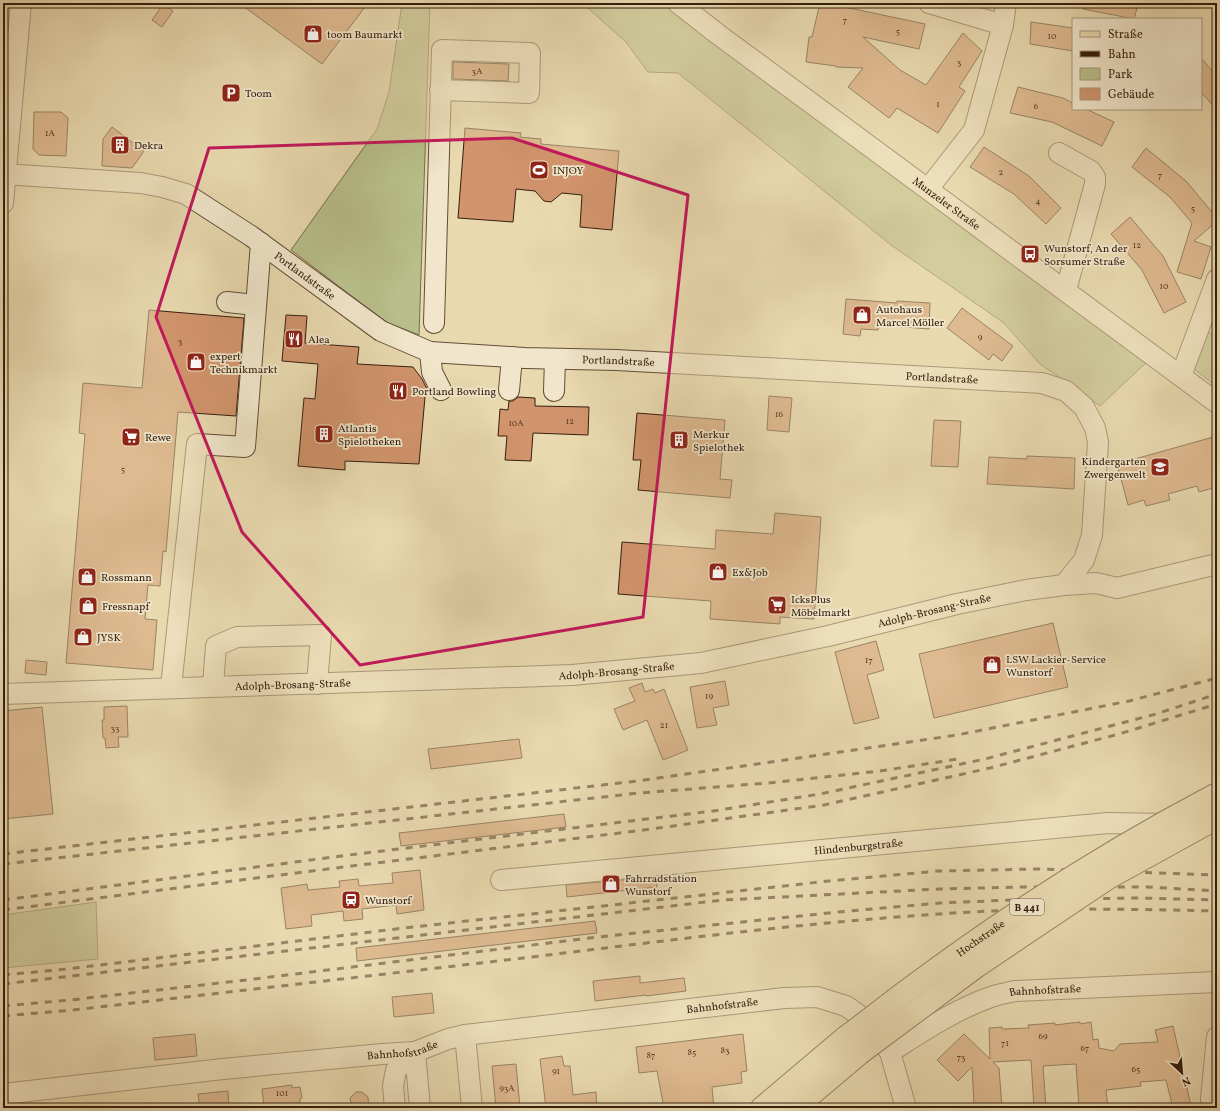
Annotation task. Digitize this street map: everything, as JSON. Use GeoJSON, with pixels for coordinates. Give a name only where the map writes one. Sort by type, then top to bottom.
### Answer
{"type":"FeatureCollection","features":[{"type":"Feature","properties":{"kind":"main road","name":"Hochstraße"},"geometry":{"type":"LineString","coordinates":[[795,1108],[853,1045],[912,986],[1034,903],[1110,854],[1178,814],[1217,794]]}},
{"type":"Feature","properties":{"kind":"main road","name":"Hochstraße"},"geometry":{"type":"LineString","coordinates":[[762,1108],[853,1045],[977,966],[1102,882],[1217,818]]}},
{"type":"Feature","properties":{"kind":"street"},"geometry":{"type":"LineString","coordinates":[[3,203],[4,174],[21,3]]}},
{"type":"Feature","properties":{"kind":"street","name":"Munzeler Straße"},"geometry":{"type":"LineString","coordinates":[[678,3],[719,35],[1217,403]]}},
{"type":"Feature","properties":{"kind":"street"},"geometry":{"type":"LineString","coordinates":[[929,3],[1003,24]]}},
{"type":"Feature","properties":{"kind":"street"},"geometry":{"type":"LineString","coordinates":[[928,189],[974,130],[1003,24],[1006,3]]}},
{"type":"Feature","properties":{"kind":"street"},"geometry":{"type":"LineString","coordinates":[[434,323],[440,90],[442,50],[530,52],[529,93],[440,90]]}},
{"type":"Feature","properties":{"kind":"street"},"geometry":{"type":"LineString","coordinates":[[1059,153],[1091,171],[1095,184],[1066,290]]}},
{"type":"Feature","properties":{"kind":"street","name":"Portlandstraße"},"geometry":{"type":"LineString","coordinates":[[4,174],[141,184],[162,187],[186,194],[262,243],[381,331],[430,352],[555,359],[616,360],[1042,383],[1066,390],[1084,408],[1095,428],[1098,442],[1092,535],[1084,560],[1064,585]]}},
{"type":"Feature","properties":{"kind":"street"},"geometry":{"type":"LineString","coordinates":[[171,687],[197,444],[245,448],[262,243]]}},
{"type":"Feature","properties":{"kind":"street"},"geometry":{"type":"LineString","coordinates":[[1181,376],[1210,325],[1217,279]]}},
{"type":"Feature","properties":{"kind":"street"},"geometry":{"type":"LineString","coordinates":[[227,302],[256,305]]}},
{"type":"Feature","properties":{"kind":"street"},"geometry":{"type":"LineString","coordinates":[[430,352],[432,372],[441,390]]}},
{"type":"Feature","properties":{"kind":"street"},"geometry":{"type":"LineString","coordinates":[[509,390],[512,357]]}},
{"type":"Feature","properties":{"kind":"street"},"geometry":{"type":"LineString","coordinates":[[554,391],[555,359]]}},
{"type":"Feature","properties":{"kind":"street","name":"Adolph-Brosang-Straße"},"geometry":{"type":"LineString","coordinates":[[3,694],[171,687],[317,684],[572,675],[701,663],[828,636],[956,604],[1026,590],[1096,583],[1117,588],[1217,564]]}},
{"type":"Feature","properties":{"kind":"street"},"geometry":{"type":"LineString","coordinates":[[213,686],[216,646],[237,637],[321,635],[317,684]]}},
{"type":"Feature","properties":{"kind":"street","name":"Hindenburgstraße"},"geometry":{"type":"LineString","coordinates":[[501,880],[1108,823],[1175,824],[1217,829]]}},
{"type":"Feature","properties":{"kind":"street","name":"Bahnhofstraße"},"geometry":{"type":"LineString","coordinates":[[3,1094],[195,1072],[375,1054],[415,1052],[448,1039],[465,1035],[784,998],[817,997],[846,1006],[863,1018],[890,1052],[965,1009],[991,997],[1015,991],[1217,982]]}},
{"type":"Feature","properties":{"kind":"street"},"geometry":{"type":"LineString","coordinates":[[465,1035],[472,1108]]}},
{"type":"Feature","properties":{"kind":"street"},"geometry":{"type":"LineString","coordinates":[[1212,1108],[1211,1099],[1217,1037]]}},
{"type":"Feature","properties":{"kind":"street"},"geometry":{"type":"LineString","coordinates":[[395,1108],[393,1086],[396,1070],[415,1052]]}},
{"type":"Feature","properties":{"kind":"street"},"geometry":{"type":"LineString","coordinates":[[415,1052],[420,1108]]}},
{"type":"Feature","properties":{"kind":"street"},"geometry":{"type":"LineString","coordinates":[[890,1052],[906,1108]]}},
{"type":"Feature","properties":{"kind":"highlighted area"},"geometry":{"type":"Polygon","coordinates":[[[512,138],[688,195],[643,617],[360,665],[242,532],[156,317],[209,148],[512,138]]]}},
{"type":"Feature","properties":{"kind":"green space"},"geometry":{"type":"Polygon","coordinates":[[[402,3],[430,3],[419,335],[386,322],[291,250],[377,129],[389,92],[402,3]]]}},
{"type":"Feature","properties":{"kind":"green space"},"geometry":{"type":"Polygon","coordinates":[[[582,3],[662,3],[1150,359],[1100,406],[1040,364],[1004,323],[891,245],[678,73],[648,72],[626,42],[582,3]]]}},
{"type":"Feature","properties":{"kind":"green space"},"geometry":{"type":"Polygon","coordinates":[[[1207,331],[1217,338],[1217,387],[1193,368],[1207,331]]]}},
{"type":"Feature","properties":{"kind":"green space"},"geometry":{"type":"Polygon","coordinates":[[[96,902],[98,959],[3,968],[3,915],[96,902]]]}},
{"type":"Feature","properties":{"kind":"building","name":"toom Baumarkt"},"geometry":{"type":"Polygon","coordinates":[[[239,3],[368,3],[322,64],[239,3]]]}},
{"type":"Feature","properties":{"kind":"building"},"geometry":{"type":"Polygon","coordinates":[[[820,3],[925,24],[919,49],[863,37],[900,70],[926,85],[963,33],[982,51],[959,87],[965,91],[938,133],[897,108],[889,118],[848,87],[863,68],[836,67],[806,62],[809,37],[812,37],[820,3]]]}},
{"type":"Feature","properties":{"kind":"building"},"geometry":{"type":"Polygon","coordinates":[[[1083,3],[1115,3],[1137,8],[1134,18],[1083,9],[1083,3]]]}},
{"type":"Feature","properties":{"kind":"building"},"geometry":{"type":"Polygon","coordinates":[[[163,4],[173,11],[162,27],[152,20],[163,4]]]}},
{"type":"Feature","properties":{"kind":"building"},"geometry":{"type":"Polygon","coordinates":[[[1031,22],[1072,28],[1072,51],[1030,44],[1031,22]]]}},
{"type":"Feature","properties":{"kind":"building"},"geometry":{"type":"Polygon","coordinates":[[[1202,59],[1217,77],[1217,110],[1202,93],[1202,59]]]}},
{"type":"Feature","properties":{"kind":"building"},"geometry":{"type":"Polygon","coordinates":[[[453,62],[509,64],[508,81],[453,79],[453,62]]]}},
{"type":"Feature","properties":{"kind":"building"},"geometry":{"type":"Polygon","coordinates":[[[1018,87],[1063,98],[1072,102],[1072,110],[1088,110],[1114,122],[1102,146],[1052,122],[1010,113],[1018,87]]]}},
{"type":"Feature","properties":{"kind":"building"},"geometry":{"type":"Polygon","coordinates":[[[34,112],[61,112],[68,118],[66,156],[39,155],[33,149],[34,112]]]}},
{"type":"Feature","properties":{"kind":"building","name":"Dekra"},"geometry":{"type":"Polygon","coordinates":[[[112,127],[144,151],[132,168],[102,166],[103,139],[112,127]]]}},
{"type":"Feature","properties":{"kind":"building","name":"INJOY"},"geometry":{"type":"Polygon","coordinates":[[[465,128],[521,133],[520,137],[541,139],[541,144],[619,151],[612,230],[580,227],[582,195],[562,193],[551,202],[544,201],[535,191],[516,189],[513,222],[458,218],[465,128]]]}},
{"type":"Feature","properties":{"kind":"building"},"geometry":{"type":"Polygon","coordinates":[[[984,147],[1029,176],[1061,208],[1046,224],[1014,194],[970,167],[984,147]]]}},
{"type":"Feature","properties":{"kind":"building"},"geometry":{"type":"Polygon","coordinates":[[[1146,148],[1187,182],[1216,217],[1216,222],[1194,241],[1211,247],[1201,279],[1177,272],[1192,223],[1170,197],[1132,167],[1146,148]]]}},
{"type":"Feature","properties":{"kind":"building"},"geometry":{"type":"Polygon","coordinates":[[[1130,217],[1163,256],[1186,302],[1164,313],[1142,270],[1111,234],[1130,217]]]}},
{"type":"Feature","properties":{"kind":"building"},"geometry":{"type":"Polygon","coordinates":[[[846,299],[897,303],[897,301],[930,303],[929,329],[879,325],[878,330],[861,329],[860,336],[843,334],[846,299]]]}},
{"type":"Feature","properties":{"kind":"building"},"geometry":{"type":"Polygon","coordinates":[[[962,308],[1013,346],[1002,361],[993,354],[989,360],[947,328],[962,308]]]}},
{"type":"Feature","properties":{"kind":"building"},"geometry":{"type":"Polygon","coordinates":[[[149,310],[244,318],[236,416],[178,412],[166,552],[163,551],[160,586],[148,585],[145,619],[157,620],[153,670],[66,663],[85,434],[79,433],[83,383],[142,388],[149,310]]]}},
{"type":"Feature","properties":{"kind":"building"},"geometry":{"type":"Polygon","coordinates":[[[286,315],[307,316],[305,343],[359,347],[357,364],[413,367],[422,379],[429,393],[425,397],[419,464],[345,461],[345,470],[298,466],[304,398],[315,399],[318,364],[282,361],[286,315]]]}},
{"type":"Feature","properties":{"kind":"building"},"geometry":{"type":"Polygon","coordinates":[[[769,396],[792,398],[789,432],[767,430],[769,396]]]}},
{"type":"Feature","properties":{"kind":"building"},"geometry":{"type":"Polygon","coordinates":[[[518,397],[535,398],[535,406],[589,407],[588,435],[533,433],[531,461],[505,460],[507,436],[498,436],[500,409],[508,410],[509,401],[513,401],[518,397]]]}},
{"type":"Feature","properties":{"kind":"building","name":"Merkur Spielothek"},"geometry":{"type":"Polygon","coordinates":[[[637,413],[725,420],[720,479],[732,480],[730,498],[638,490],[641,460],[633,460],[637,413]]]}},
{"type":"Feature","properties":{"kind":"building"},"geometry":{"type":"Polygon","coordinates":[[[934,420],[961,421],[958,467],[931,466],[934,420]]]}},
{"type":"Feature","properties":{"kind":"building"},"geometry":{"type":"Polygon","coordinates":[[[1217,436],[1217,487],[1199,492],[1197,486],[1168,494],[1170,500],[1146,506],[1144,500],[1128,505],[1117,464],[1217,436]]]}},
{"type":"Feature","properties":{"kind":"building"},"geometry":{"type":"Polygon","coordinates":[[[1027,456],[1075,458],[1074,489],[987,484],[989,457],[1027,459],[1027,456]]]}},
{"type":"Feature","properties":{"kind":"building","name":"Ex&Job"},"geometry":{"type":"Polygon","coordinates":[[[775,513],[821,517],[814,619],[780,617],[780,624],[710,619],[711,601],[618,594],[622,542],[715,549],[716,530],[773,534],[775,513]]]}},
{"type":"Feature","properties":{"kind":"building","name":"LSW Lackier-Service Wunstorf"},"geometry":{"type":"Polygon","coordinates":[[[1053,623],[1068,687],[934,718],[919,654],[1053,623]]]}},
{"type":"Feature","properties":{"kind":"building"},"geometry":{"type":"Polygon","coordinates":[[[876,641],[884,670],[867,675],[879,718],[854,724],[835,652],[876,641]]]}},
{"type":"Feature","properties":{"kind":"building"},"geometry":{"type":"Polygon","coordinates":[[[26,660],[47,662],[46,675],[25,673],[26,660]]]}},
{"type":"Feature","properties":{"kind":"building"},"geometry":{"type":"Polygon","coordinates":[[[725,681],[729,705],[713,708],[717,725],[697,728],[690,687],[725,681]]]}},
{"type":"Feature","properties":{"kind":"building"},"geometry":{"type":"Polygon","coordinates":[[[642,683],[645,692],[653,689],[655,693],[664,689],[688,750],[663,760],[647,720],[623,730],[614,709],[635,701],[629,688],[642,683]]]}},
{"type":"Feature","properties":{"kind":"building"},"geometry":{"type":"Polygon","coordinates":[[[127,706],[128,737],[118,737],[119,747],[106,748],[105,738],[103,738],[102,720],[104,720],[104,707],[127,706]]]}},
{"type":"Feature","properties":{"kind":"building"},"geometry":{"type":"Polygon","coordinates":[[[42,707],[53,814],[3,819],[3,711],[42,707]]]}},
{"type":"Feature","properties":{"kind":"building"},"geometry":{"type":"Polygon","coordinates":[[[519,739],[522,758],[431,769],[428,749],[519,739]]]}},
{"type":"Feature","properties":{"kind":"building"},"geometry":{"type":"Polygon","coordinates":[[[564,814],[566,827],[401,846],[399,833],[564,814]]]}},
{"type":"Feature","properties":{"kind":"building"},"geometry":{"type":"Polygon","coordinates":[[[420,870],[424,910],[397,914],[396,905],[362,909],[363,919],[344,921],[343,911],[311,915],[312,926],[286,929],[281,888],[307,884],[308,890],[340,887],[339,881],[358,879],[359,886],[393,883],[392,873],[420,870]]]}},
{"type":"Feature","properties":{"kind":"building","name":"Fahrradstation Wunstorf"},"geometry":{"type":"Polygon","coordinates":[[[656,877],[657,887],[567,897],[566,885],[656,877]]]}},
{"type":"Feature","properties":{"kind":"building"},"geometry":{"type":"Polygon","coordinates":[[[595,921],[597,933],[357,961],[356,948],[595,921]]]}},
{"type":"Feature","properties":{"kind":"building"},"geometry":{"type":"Polygon","coordinates":[[[640,976],[640,983],[684,978],[686,991],[595,1001],[593,981],[640,976]]]}},
{"type":"Feature","properties":{"kind":"building"},"geometry":{"type":"Polygon","coordinates":[[[432,993],[434,1013],[394,1017],[392,997],[432,993]]]}},
{"type":"Feature","properties":{"kind":"building"},"geometry":{"type":"Polygon","coordinates":[[[1080,1022],[1080,1024],[1091,1022],[1093,1040],[1098,1039],[1099,1048],[1114,1051],[1120,1044],[1158,1042],[1155,1030],[1173,1026],[1191,1106],[1173,1108],[1166,1080],[1140,1082],[1141,1086],[1106,1090],[1108,1108],[1079,1108],[1076,1064],[1043,1066],[1046,1108],[1034,1108],[1031,1060],[993,1062],[999,1068],[1002,1108],[976,1108],[976,1105],[974,1105],[972,1067],[958,1081],[937,1060],[964,1034],[990,1059],[989,1028],[1029,1028],[1028,1025],[1055,1023],[1055,1025],[1080,1022]]]}},
{"type":"Feature","properties":{"kind":"building"},"geometry":{"type":"Polygon","coordinates":[[[195,1034],[197,1056],[155,1060],[153,1038],[195,1034]]]}},
{"type":"Feature","properties":{"kind":"building"},"geometry":{"type":"Polygon","coordinates":[[[743,1034],[747,1071],[741,1072],[742,1083],[712,1087],[714,1108],[664,1108],[657,1071],[639,1073],[636,1047],[743,1034]]]}},
{"type":"Feature","properties":{"kind":"building"},"geometry":{"type":"Polygon","coordinates":[[[562,1056],[564,1066],[570,1066],[573,1095],[596,1092],[597,1108],[546,1108],[540,1059],[562,1056]]]}},
{"type":"Feature","properties":{"kind":"building"},"geometry":{"type":"Polygon","coordinates":[[[516,1064],[520,1108],[496,1108],[492,1066],[516,1064]]]}},
{"type":"Feature","properties":{"kind":"building"},"geometry":{"type":"Polygon","coordinates":[[[292,1085],[292,1088],[300,1087],[302,1098],[300,1099],[300,1103],[295,1103],[295,1108],[264,1108],[262,1089],[292,1085]]]}},
{"type":"Feature","properties":{"kind":"building"},"geometry":{"type":"Polygon","coordinates":[[[228,1091],[229,1108],[200,1108],[198,1094],[228,1091]]]}},
{"type":"Feature","properties":{"kind":"building"},"geometry":{"type":"Polygon","coordinates":[[[356,1092],[362,1092],[367,1096],[369,1108],[355,1108],[351,1104],[350,1098],[356,1092]]]}},
{"type":"Feature","properties":{"kind":"railway"},"geometry":{"type":"LineString","coordinates":[[3,854],[637,781],[785,760],[957,735],[1129,701],[1217,678]]}},
{"type":"Feature","properties":{"kind":"railway"},"geometry":{"type":"LineString","coordinates":[[3,900],[349,855],[713,811],[820,794],[985,759],[1156,714],[1217,694]]}},
{"type":"Feature","properties":{"kind":"railway"},"geometry":{"type":"LineString","coordinates":[[3,910],[644,830],[824,805],[990,768],[1119,734],[1217,704]]}},
{"type":"Feature","properties":{"kind":"railway"},"geometry":{"type":"LineString","coordinates":[[3,864],[639,793],[768,783],[880,771],[958,759]]}},
{"type":"Feature","properties":{"kind":"railway"},"geometry":{"type":"LineString","coordinates":[[3,975],[67,969],[404,928],[829,881],[938,871],[1037,869],[1217,875]]}},
{"type":"Feature","properties":{"kind":"railway"},"geometry":{"type":"LineString","coordinates":[[3,984],[723,900],[939,889],[1022,887],[1148,887],[1217,891]]}},
{"type":"Feature","properties":{"kind":"railway"},"geometry":{"type":"LineString","coordinates":[[3,1006],[246,980],[598,937],[940,903],[1011,900],[1139,898],[1217,900]]}},
{"type":"Feature","properties":{"kind":"railway"},"geometry":{"type":"LineString","coordinates":[[3,1016],[73,1010],[834,922],[1009,910],[1113,909],[1217,911]]}},
{"type":"Feature","properties":{"kind":"place","name":"toom Baumarkt"},"geometry":{"type":"Point","coordinates":[313,34]}},
{"type":"Feature","properties":{"kind":"place","name":"Toom"},"geometry":{"type":"Point","coordinates":[231,93]}},
{"type":"Feature","properties":{"kind":"place","name":"Dekra"},"geometry":{"type":"Point","coordinates":[120,145]}},
{"type":"Feature","properties":{"kind":"place","name":"INJOY"},"geometry":{"type":"Point","coordinates":[539,170]}},
{"type":"Feature","properties":{"kind":"place","name":"Wunstorf, An der Sorsumer Straße"},"geometry":{"type":"Point","coordinates":[1030,254]}},
{"type":"Feature","properties":{"kind":"place","name":"Autohaus Marcel Möller"},"geometry":{"type":"Point","coordinates":[862,315]}},
{"type":"Feature","properties":{"kind":"place","name":"Alea"},"geometry":{"type":"Point","coordinates":[294,339]}},
{"type":"Feature","properties":{"kind":"place","name":"expert Technikmarkt"},"geometry":{"type":"Point","coordinates":[196,362]}},
{"type":"Feature","properties":{"kind":"place","name":"Portland Bowling"},"geometry":{"type":"Point","coordinates":[398,391]}},
{"type":"Feature","properties":{"kind":"place","name":"Atlantis Spielotheken"},"geometry":{"type":"Point","coordinates":[324,434]}},
{"type":"Feature","properties":{"kind":"place","name":"Rewe"},"geometry":{"type":"Point","coordinates":[131,437]}},
{"type":"Feature","properties":{"kind":"place","name":"Merkur Spielothek"},"geometry":{"type":"Point","coordinates":[679,440]}},
{"type":"Feature","properties":{"kind":"place","name":"Kindergarten Zwergenwelt"},"geometry":{"type":"Point","coordinates":[1160,467]}},
{"type":"Feature","properties":{"kind":"place","name":"Ex&Job"},"geometry":{"type":"Point","coordinates":[718,572]}},
{"type":"Feature","properties":{"kind":"place","name":"Rossmann"},"geometry":{"type":"Point","coordinates":[87,577]}},
{"type":"Feature","properties":{"kind":"place","name":"IcksPlus Möbelmarkt"},"geometry":{"type":"Point","coordinates":[777,605]}},
{"type":"Feature","properties":{"kind":"place","name":"Fressnapf"},"geometry":{"type":"Point","coordinates":[88,606]}},
{"type":"Feature","properties":{"kind":"place","name":"JYSK"},"geometry":{"type":"Point","coordinates":[83,637]}},
{"type":"Feature","properties":{"kind":"place","name":"LSW Lackier-Service Wunstorf"},"geometry":{"type":"Point","coordinates":[992,665]}},
{"type":"Feature","properties":{"kind":"place","name":"Fahrradstation Wunstorf"},"geometry":{"type":"Point","coordinates":[611,884]}},
{"type":"Feature","properties":{"kind":"place","name":"Wunstorf"},"geometry":{"type":"Point","coordinates":[351,900]}}]}
